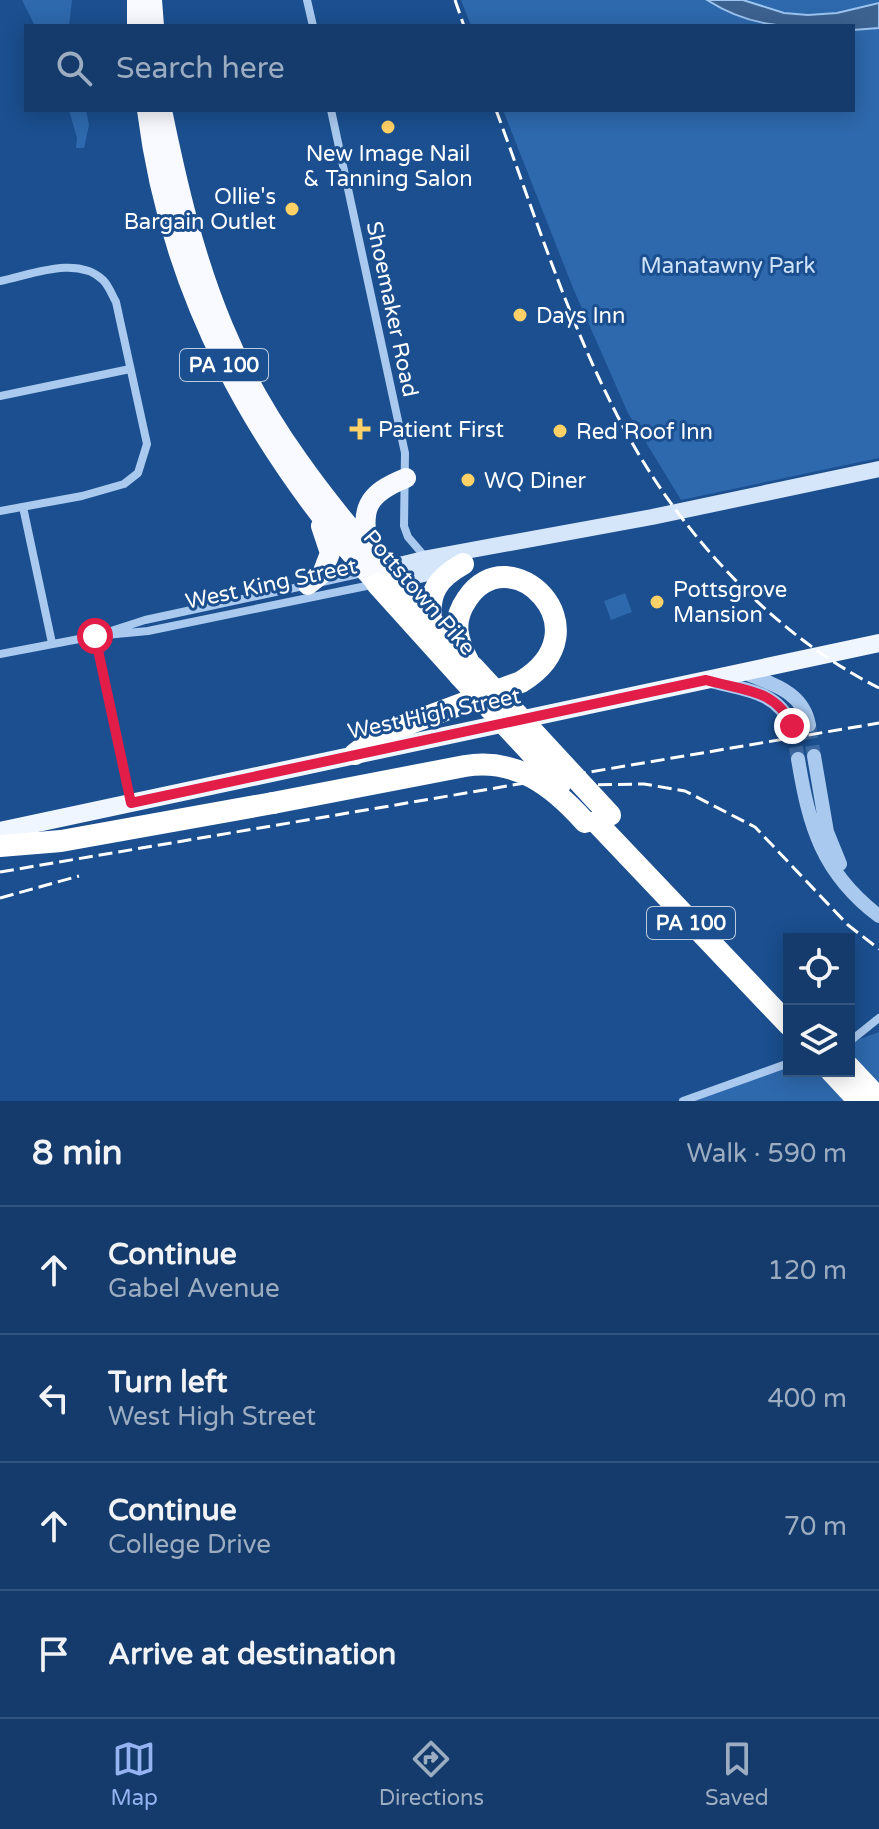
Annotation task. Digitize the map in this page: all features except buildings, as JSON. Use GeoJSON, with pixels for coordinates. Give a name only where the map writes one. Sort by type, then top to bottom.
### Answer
{"type":"FeatureCollection","features":[{"type":"Feature","properties":{"kind":"highway"},"geometry":{"type":"LineString","coordinates":[[137,0],[137,24]]}},
{"type":"Feature","properties":{"kind":"highway"},"geometry":{"type":"LineString","coordinates":[[152,0],[154,24]]}},
{"type":"Feature","properties":{"kind":"highway","name":"Pottstown Pike"},"geometry":{"type":"LineString","coordinates":[[147,112],[179,259],[208,330],[249,410],[313,508],[467,669],[636,865],[783,1013]]}},
{"type":"Feature","properties":{"kind":"highway","name":"Pottstown Pike"},"geometry":{"type":"LineString","coordinates":[[162,112],[174,172],[194,246],[223,326],[247,378],[328,502],[369,550],[381,576],[431,621],[467,669]]}},
{"type":"Feature","properties":{"kind":"highway"},"geometry":{"type":"LineString","coordinates":[[369,550],[364,521],[368,505],[381,489],[406,478]]}},
{"type":"Feature","properties":{"kind":"highway"},"geometry":{"type":"LineString","coordinates":[[308,585],[322,574],[330,553],[327,537],[313,508]]}},
{"type":"Feature","properties":{"kind":"highway"},"geometry":{"type":"LineString","coordinates":[[431,621],[430,603],[435,587],[446,574],[463,564]]}},
{"type":"Feature","properties":{"kind":"highway"},"geometry":{"type":"LineString","coordinates":[[355,754],[381,734],[521,682],[541,668],[553,647],[556,631],[549,604],[537,589],[521,581],[502,578],[486,581],[471,593],[460,610],[456,628],[467,669]]}},
{"type":"Feature","properties":{"kind":"highway"},"geometry":{"type":"LineString","coordinates":[[0,846],[61,841],[465,766],[490,764],[541,781],[597,819]]}},
{"type":"Feature","properties":{"kind":"highway","name":"Pottstown Pike"},"geometry":{"type":"LineString","coordinates":[[597,819],[783,1013]]}},
{"type":"Feature","properties":{"kind":"highway"},"geometry":{"type":"LineString","coordinates":[[843,1077],[859,1101]]}},
{"type":"Feature","properties":{"kind":"highway"},"geometry":{"type":"LineString","coordinates":[[848,1077],[879,1099]]}},
{"type":"Feature","properties":{"kind":"main road","name":"West King Street"},"geometry":{"type":"LineString","coordinates":[[381,576],[426,559],[640,519],[879,469]]}},
{"type":"Feature","properties":{"kind":"main road","name":"West King Street"},"geometry":{"type":"LineString","coordinates":[[381,576],[463,564],[640,519]]}},
{"type":"Feature","properties":{"kind":"main road","name":"West High Street"},"geometry":{"type":"LineString","coordinates":[[0,831],[879,643]]}},
{"type":"Feature","properties":{"kind":"street"},"geometry":{"type":"LineString","coordinates":[[307,0],[313,24]]}},
{"type":"Feature","properties":{"kind":"street","name":"Shoemaker Road"},"geometry":{"type":"LineString","coordinates":[[331,112],[405,453],[404,526],[408,537],[426,559]]}},
{"type":"Feature","properties":{"kind":"street"},"geometry":{"type":"LineString","coordinates":[[0,281],[71,267],[85,268],[105,282],[116,302],[147,444],[138,473],[124,484],[82,496],[0,511]]}},
{"type":"Feature","properties":{"kind":"street"},"geometry":{"type":"LineString","coordinates":[[0,396],[130,369]]}},
{"type":"Feature","properties":{"kind":"street"},"geometry":{"type":"LineString","coordinates":[[23,507],[52,643]]}},
{"type":"Feature","properties":{"kind":"street","name":"West King Street"},"geometry":{"type":"LineString","coordinates":[[95,636],[145,620],[308,585],[381,576]]}},
{"type":"Feature","properties":{"kind":"street","name":"West King Street"},"geometry":{"type":"LineString","coordinates":[[0,654],[95,636],[148,631],[381,576]]}},
{"type":"Feature","properties":{"kind":"street"},"geometry":{"type":"LineString","coordinates":[[95,636],[131,803]]}},
{"type":"Feature","properties":{"kind":"street"},"geometry":{"type":"LineString","coordinates":[[743,672],[795,696],[804,708],[809,725]]}},
{"type":"Feature","properties":{"kind":"street"},"geometry":{"type":"LineString","coordinates":[[706,680],[769,697],[782,707],[792,726]]}},
{"type":"Feature","properties":{"kind":"street"},"geometry":{"type":"LineString","coordinates":[[814,756],[830,844],[855,893]]}},
{"type":"Feature","properties":{"kind":"street"},"geometry":{"type":"LineString","coordinates":[[798,759],[807,814],[816,837],[831,866],[879,916]]}},
{"type":"Feature","properties":{"kind":"street"},"geometry":{"type":"LineString","coordinates":[[855,1037],[879,1018]]}},
{"type":"Feature","properties":{"kind":"street"},"geometry":{"type":"LineString","coordinates":[[683,1101],[783,1065]]}},
{"type":"Feature","properties":{"kind":"green space"},"geometry":{"type":"Polygon","coordinates":[[[22,0],[72,0],[69,24],[34,24],[22,0]]]}},
{"type":"Feature","properties":{"kind":"green space","name":"Manatawny Park"},"geometry":{"type":"Polygon","coordinates":[[[461,0],[879,0],[879,458],[681,500],[628,413],[573,288],[504,112],[855,112],[855,24],[470,24],[461,0]]]}},
{"type":"Feature","properties":{"kind":"green space"},"geometry":{"type":"Polygon","coordinates":[[[70,112],[86,112],[89,125],[84,148],[76,148],[77,138],[70,112]]]}},
{"type":"Feature","properties":{"kind":"green space"},"geometry":{"type":"Polygon","coordinates":[[[625,593],[632,612],[611,620],[604,601],[625,593]]]}},
{"type":"Feature","properties":{"kind":"green space"},"geometry":{"type":"Polygon","coordinates":[[[879,1032],[879,1101],[693,1101],[783,1068],[783,1077],[855,1077],[855,1041],[879,1032]]]}},
{"type":"Feature","properties":{"kind":"shaded area"},"geometry":{"type":"Polygon","coordinates":[[[707,0],[743,0],[784,13],[808,15],[837,13],[879,3],[879,28],[855,30],[855,24],[771,24],[743,18],[707,0]]]}},
{"type":"Feature","properties":{"kind":"tunnel"},"geometry":{"type":"LineString","coordinates":[[809,725],[814,756]]}},
{"type":"Feature","properties":{"kind":"tunnel"},"geometry":{"type":"LineString","coordinates":[[792,726],[798,759]]}},
{"type":"Feature","properties":{"kind":"railway"},"geometry":{"type":"LineString","coordinates":[[455,0],[463,24]]}},
{"type":"Feature","properties":{"kind":"railway"},"geometry":{"type":"LineString","coordinates":[[497,112],[582,341],[617,415],[666,496],[727,572],[762,606],[838,665],[879,688]]}},
{"type":"Feature","properties":{"kind":"railway"},"geometry":{"type":"LineString","coordinates":[[0,872],[879,723]]}},
{"type":"Feature","properties":{"kind":"railway"},"geometry":{"type":"LineString","coordinates":[[578,785],[644,784],[685,791],[755,827],[848,925],[879,949]]}},
{"type":"Feature","properties":{"kind":"railway"},"geometry":{"type":"LineString","coordinates":[[0,898],[79,876]]}},
{"type":"Feature","properties":{"kind":"place","name":"New Image Nail & Tanning Salon"},"geometry":{"type":"Point","coordinates":[388,127]}},
{"type":"Feature","properties":{"kind":"place","name":"Ollie's Bargain Outlet"},"geometry":{"type":"Point","coordinates":[292,209]}},
{"type":"Feature","properties":{"kind":"place","name":"Days Inn"},"geometry":{"type":"Point","coordinates":[520,315]}},
{"type":"Feature","properties":{"kind":"place","name":"Patient First"},"geometry":{"type":"Point","coordinates":[360,429]}},
{"type":"Feature","properties":{"kind":"place","name":"Red Roof Inn"},"geometry":{"type":"Point","coordinates":[560,431]}},
{"type":"Feature","properties":{"kind":"place","name":"WQ Diner"},"geometry":{"type":"Point","coordinates":[468,480]}},
{"type":"Feature","properties":{"kind":"place","name":"Pottsgrove Mansion"},"geometry":{"type":"Point","coordinates":[657,602]}},
{"type":"Feature","properties":{"kind":"route"},"geometry":{"type":"LineString","coordinates":[[95,636],[131,803],[706,680],[769,697],[782,707],[792,726]]}}]}
